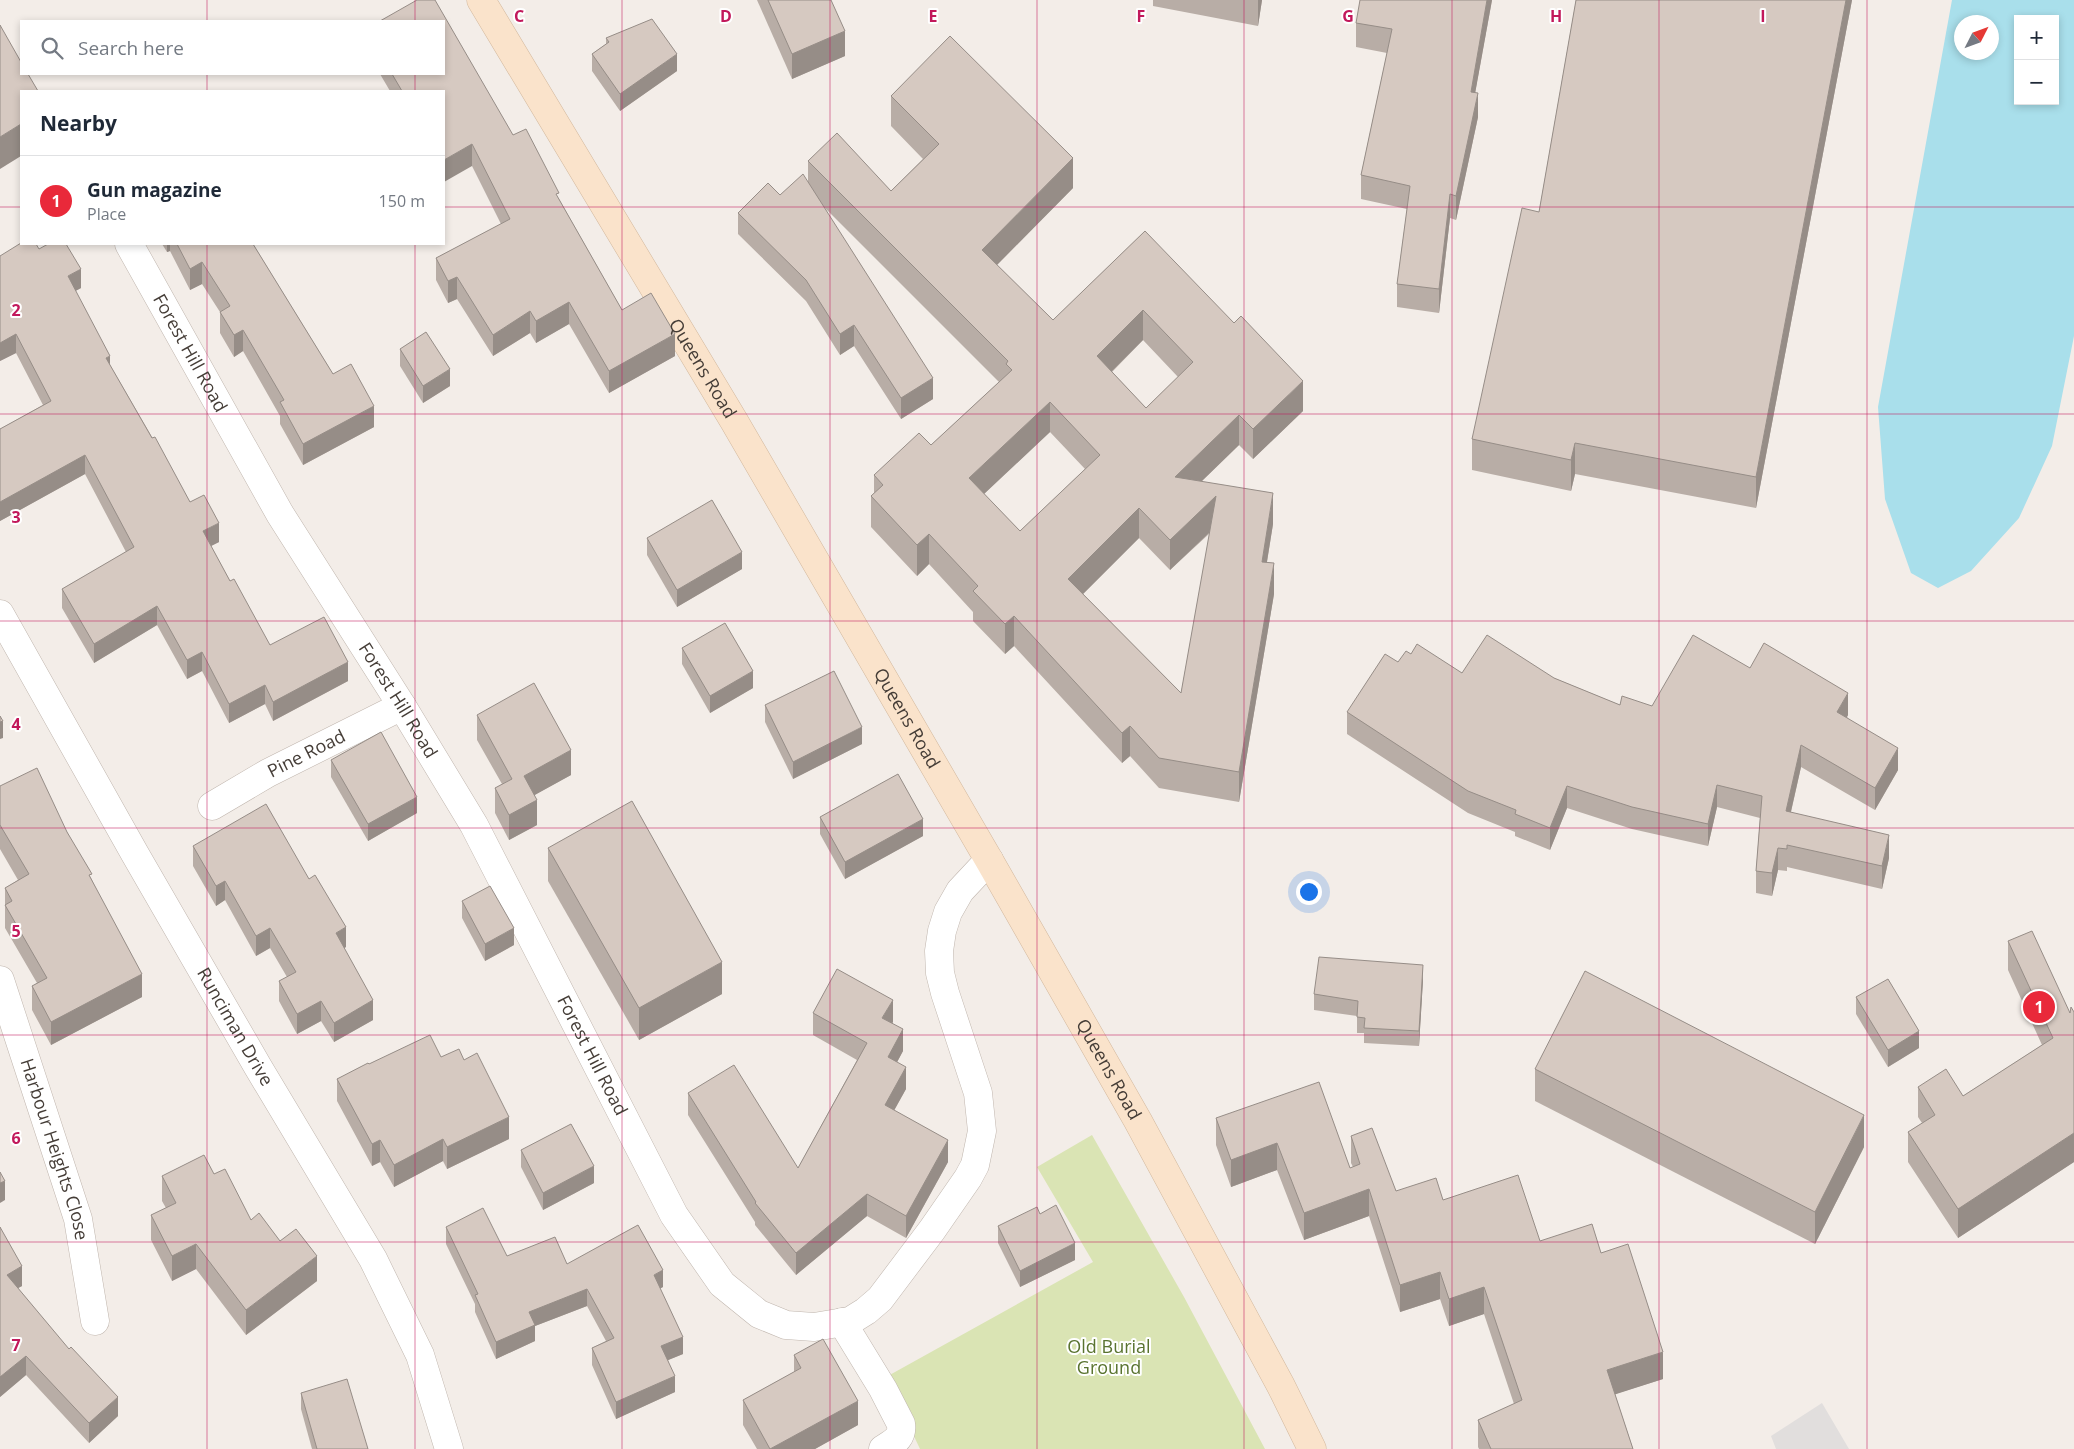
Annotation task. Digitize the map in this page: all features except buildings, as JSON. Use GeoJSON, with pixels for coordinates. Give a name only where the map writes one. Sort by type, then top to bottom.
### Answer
{"type":"FeatureCollection","features":[{"type":"Feature","properties":{"kind":"main road","name":"Queens Road"},"geometry":{"type":"LineString","coordinates":[[481,0],[734,421],[989,860],[1138,1121],[1281,1386],[1312,1449]]}},
{"type":"Feature","properties":{"kind":"street","name":"Forest Hill Road"},"geometry":{"type":"LineString","coordinates":[[131,245],[280,514],[402,706],[474,825],[670,1206],[698,1251],[722,1284],[759,1314],[786,1325],[814,1327],[850,1321],[866,1311],[880,1299],[950,1206],[975,1165],[982,1131],[978,1093],[945,993],[940,973],[939,951],[942,931],[948,912],[960,891],[989,860]]}},
{"type":"Feature","properties":{"kind":"street","name":"Runciman Drive"},"geometry":{"type":"LineString","coordinates":[[0,614],[258,1067],[373,1259],[396,1302],[420,1356],[449,1449]]}},
{"type":"Feature","properties":{"kind":"street","name":"Pine Road"},"geometry":{"type":"LineString","coordinates":[[212,806],[268,773],[402,706]]}},
{"type":"Feature","properties":{"kind":"street","name":"Harbour Heights Close"},"geometry":{"type":"LineString","coordinates":[[0,980],[78,1219],[95,1321]]}},
{"type":"Feature","properties":{"kind":"street"},"geometry":{"type":"LineString","coordinates":[[842,1322],[883,1389],[901,1424],[900,1435],[897,1440],[883,1449]]}},
{"type":"Feature","properties":{"kind":"green space","name":"Old Burial Ground"},"geometry":{"type":"Polygon","coordinates":[[[1092,1135],[1184,1297],[1265,1449],[920,1449],[886,1377],[1093,1262],[1037,1167],[1092,1135]]]}},
{"type":"Feature","properties":{"kind":"shaded area"},"geometry":{"type":"Polygon","coordinates":[[[1822,1403],[1849,1449],[1776,1449],[1771,1436],[1822,1403]]]}},
{"type":"Feature","properties":{"kind":"water"},"geometry":{"type":"Polygon","coordinates":[[[1952,0],[2074,0],[2074,336],[2052,446],[2019,518],[1971,571],[1938,588],[1911,573],[1885,499],[1878,407],[1952,0]]]}},
{"type":"Feature","properties":{"kind":"place","name":"Gun magazine"},"geometry":{"type":"Point","coordinates":[2039,1007]}}]}
